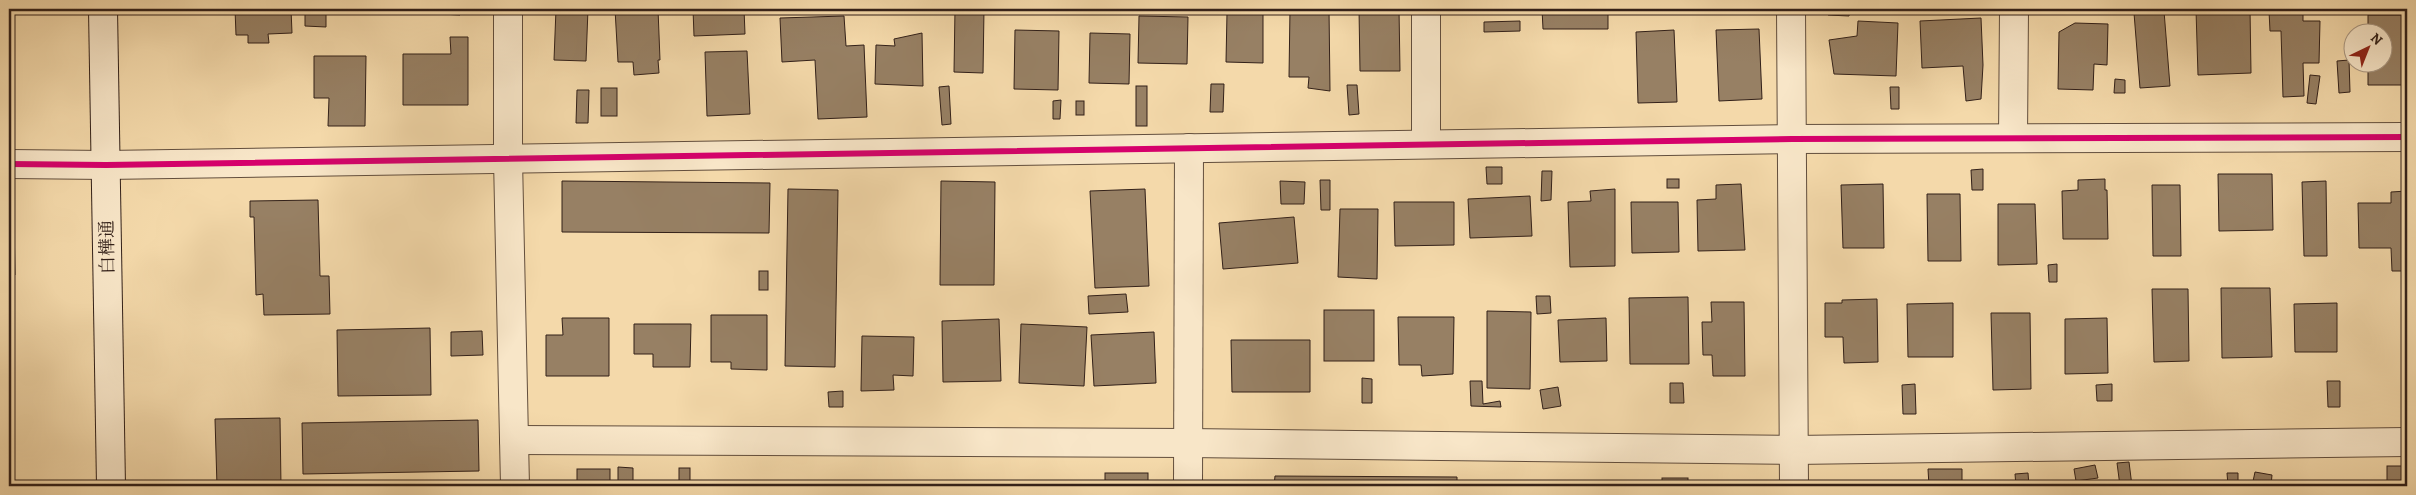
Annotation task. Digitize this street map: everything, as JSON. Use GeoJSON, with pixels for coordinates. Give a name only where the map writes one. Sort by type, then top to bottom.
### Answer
{"type":"FeatureCollection","features":[{"type":"Feature","properties":{"kind":"street","name":"白樺通"},"geometry":{"type":"LineString","coordinates":[[103,9],[111,486]]}},
{"type":"Feature","properties":{"kind":"street"},"geometry":{"type":"LineString","coordinates":[[508,9],[508,159],[515,486]]}},
{"type":"Feature","properties":{"kind":"street"},"geometry":{"type":"LineString","coordinates":[[1426,9],[1426,144]]}},
{"type":"Feature","properties":{"kind":"street"},"geometry":{"type":"LineString","coordinates":[[1791,9],[1794,486]]}},
{"type":"Feature","properties":{"kind":"street"},"geometry":{"type":"LineString","coordinates":[[2013,138],[2014,9]]}},
{"type":"Feature","properties":{"kind":"street"},"geometry":{"type":"LineString","coordinates":[[9,164],[106,165],[1792,139],[2407,137]]}},
{"type":"Feature","properties":{"kind":"street"},"geometry":{"type":"LineString","coordinates":[[1188,486],[1189,148]]}},
{"type":"Feature","properties":{"kind":"street"},"geometry":{"type":"LineString","coordinates":[[514,440],[1188,443],[1794,450],[2407,442]]}},
{"type":"Feature","properties":{"kind":"building"},"geometry":{"type":"Polygon","coordinates":[[[235,9],[291,9],[292,33],[268,34],[269,43],[248,43],[248,35],[236,35],[235,9]]]}},
{"type":"Feature","properties":{"kind":"building"},"geometry":{"type":"Polygon","coordinates":[[[401,9],[460,9],[460,15],[401,12],[401,9]]]}},
{"type":"Feature","properties":{"kind":"building"},"geometry":{"type":"Polygon","coordinates":[[[556,9],[588,9],[586,61],[554,60],[556,9]]]}},
{"type":"Feature","properties":{"kind":"building"},"geometry":{"type":"Polygon","coordinates":[[[615,9],[658,9],[659,73],[634,75],[633,62],[618,62],[615,9]]]}},
{"type":"Feature","properties":{"kind":"building"},"geometry":{"type":"Polygon","coordinates":[[[693,9],[744,9],[745,34],[694,36],[693,9]]]}},
{"type":"Feature","properties":{"kind":"building"},"geometry":{"type":"Polygon","coordinates":[[[955,9],[984,9],[983,73],[954,72],[955,9]]]}},
{"type":"Feature","properties":{"kind":"building"},"geometry":{"type":"Polygon","coordinates":[[[1290,9],[1329,9],[1330,91],[1308,88],[1309,77],[1289,77],[1290,9]]]}},
{"type":"Feature","properties":{"kind":"building"},"geometry":{"type":"Polygon","coordinates":[[[1359,9],[1399,9],[1400,71],[1360,71],[1359,9]]]}},
{"type":"Feature","properties":{"kind":"building"},"geometry":{"type":"Polygon","coordinates":[[[1542,9],[1608,9],[1608,29],[1543,29],[1542,9]]]}},
{"type":"Feature","properties":{"kind":"building"},"geometry":{"type":"Polygon","coordinates":[[[1684,9],[1739,9],[1739,13],[1702,14],[1684,12],[1684,9]]]}},
{"type":"Feature","properties":{"kind":"building"},"geometry":{"type":"Polygon","coordinates":[[[1829,9],[1850,9],[1849,16],[1828,15],[1829,9]]]}},
{"type":"Feature","properties":{"kind":"building"},"geometry":{"type":"Polygon","coordinates":[[[2250,9],[2251,73],[2198,75],[2196,10],[2250,9]]]}},
{"type":"Feature","properties":{"kind":"building"},"geometry":{"type":"Polygon","coordinates":[[[2164,11],[2170,86],[2140,88],[2134,13],[2164,11]]]}},
{"type":"Feature","properties":{"kind":"building"},"geometry":{"type":"Polygon","coordinates":[[[2269,11],[2303,11],[2303,21],[2320,21],[2319,63],[2303,63],[2304,96],[2283,97],[2281,31],[2270,31],[2269,11]]]}},
{"type":"Feature","properties":{"kind":"building"},"geometry":{"type":"Polygon","coordinates":[[[305,12],[326,13],[326,27],[305,26],[305,12]]]}},
{"type":"Feature","properties":{"kind":"building"},"geometry":{"type":"Polygon","coordinates":[[[1227,13],[1263,14],[1263,63],[1226,62],[1227,13]]]}},
{"type":"Feature","properties":{"kind":"building"},"geometry":{"type":"Polygon","coordinates":[[[2368,15],[2405,15],[2405,85],[2368,85],[2368,72],[2394,72],[2394,22],[2368,22],[2368,15]]]}},
{"type":"Feature","properties":{"kind":"building"},"geometry":{"type":"Polygon","coordinates":[[[844,16],[846,46],[864,45],[867,117],[818,119],[815,60],[782,62],[780,18],[844,16]]]}},
{"type":"Feature","properties":{"kind":"building"},"geometry":{"type":"Polygon","coordinates":[[[1139,16],[1188,17],[1187,64],[1138,63],[1139,16]]]}},
{"type":"Feature","properties":{"kind":"building"},"geometry":{"type":"Polygon","coordinates":[[[1981,18],[1983,65],[1981,99],[1966,101],[1963,66],[1922,68],[1920,21],[1981,18]]]}},
{"type":"Feature","properties":{"kind":"building"},"geometry":{"type":"Polygon","coordinates":[[[1520,21],[1520,31],[1484,32],[1484,22],[1520,21]]]}},
{"type":"Feature","properties":{"kind":"building"},"geometry":{"type":"Polygon","coordinates":[[[1858,21],[1898,23],[1896,76],[1834,74],[1829,40],[1857,36],[1858,21]]]}},
{"type":"Feature","properties":{"kind":"building"},"geometry":{"type":"Polygon","coordinates":[[[2075,23],[2108,24],[2107,65],[2094,64],[2093,90],[2058,89],[2059,32],[2075,23]]]}},
{"type":"Feature","properties":{"kind":"building"},"geometry":{"type":"Polygon","coordinates":[[[1759,29],[1762,99],[1719,101],[1716,30],[1759,29]]]}},
{"type":"Feature","properties":{"kind":"building"},"geometry":{"type":"Polygon","coordinates":[[[1015,30],[1059,31],[1058,90],[1014,89],[1015,30]]]}},
{"type":"Feature","properties":{"kind":"building"},"geometry":{"type":"Polygon","coordinates":[[[1674,30],[1677,102],[1638,103],[1636,32],[1674,30]]]}},
{"type":"Feature","properties":{"kind":"building"},"geometry":{"type":"Polygon","coordinates":[[[922,33],[923,86],[875,84],[876,45],[895,46],[894,39],[922,33]]]}},
{"type":"Feature","properties":{"kind":"building"},"geometry":{"type":"Polygon","coordinates":[[[1090,33],[1130,34],[1129,84],[1089,83],[1090,33]]]}},
{"type":"Feature","properties":{"kind":"building"},"geometry":{"type":"Polygon","coordinates":[[[450,37],[468,37],[468,105],[403,105],[403,54],[451,54],[450,37]]]}},
{"type":"Feature","properties":{"kind":"building"},"geometry":{"type":"Polygon","coordinates":[[[747,51],[750,114],[707,116],[705,52],[747,51]]]}},
{"type":"Feature","properties":{"kind":"building"},"geometry":{"type":"Polygon","coordinates":[[[314,56],[366,56],[365,126],[328,126],[329,98],[314,98],[314,56]]]}},
{"type":"Feature","properties":{"kind":"building"},"geometry":{"type":"Polygon","coordinates":[[[2344,60],[2344,72],[2349,72],[2350,92],[2339,93],[2337,61],[2344,60]]]}},
{"type":"Feature","properties":{"kind":"building"},"geometry":{"type":"Polygon","coordinates":[[[2310,75],[2320,76],[2316,104],[2307,103],[2310,75]]]}},
{"type":"Feature","properties":{"kind":"building"},"geometry":{"type":"Polygon","coordinates":[[[2115,79],[2125,80],[2125,93],[2114,93],[2115,79]]]}},
{"type":"Feature","properties":{"kind":"building"},"geometry":{"type":"Polygon","coordinates":[[[1211,84],[1224,84],[1223,112],[1210,112],[1211,84]]]}},
{"type":"Feature","properties":{"kind":"building"},"geometry":{"type":"Polygon","coordinates":[[[1347,85],[1357,85],[1359,114],[1349,115],[1347,85]]]}},
{"type":"Feature","properties":{"kind":"building"},"geometry":{"type":"Polygon","coordinates":[[[949,86],[951,124],[942,125],[939,87],[949,86]]]}},
{"type":"Feature","properties":{"kind":"building"},"geometry":{"type":"Polygon","coordinates":[[[1136,86],[1147,86],[1147,126],[1136,126],[1136,86]]]}},
{"type":"Feature","properties":{"kind":"building"},"geometry":{"type":"Polygon","coordinates":[[[1890,87],[1899,87],[1899,109],[1891,109],[1890,87]]]}},
{"type":"Feature","properties":{"kind":"building"},"geometry":{"type":"Polygon","coordinates":[[[601,88],[617,88],[617,116],[601,116],[601,88]]]}},
{"type":"Feature","properties":{"kind":"building"},"geometry":{"type":"Polygon","coordinates":[[[577,90],[589,90],[588,123],[576,123],[577,90]]]}},
{"type":"Feature","properties":{"kind":"building"},"geometry":{"type":"Polygon","coordinates":[[[1061,100],[1060,119],[1053,119],[1053,101],[1061,100]]]}},
{"type":"Feature","properties":{"kind":"building"},"geometry":{"type":"Polygon","coordinates":[[[1076,101],[1084,101],[1084,115],[1076,115],[1076,101]]]}},
{"type":"Feature","properties":{"kind":"building"},"geometry":{"type":"Polygon","coordinates":[[[1486,167],[1502,167],[1502,184],[1487,184],[1486,167]]]}},
{"type":"Feature","properties":{"kind":"building"},"geometry":{"type":"Polygon","coordinates":[[[1983,169],[1983,190],[1972,190],[1971,170],[1983,169]]]}},
{"type":"Feature","properties":{"kind":"building"},"geometry":{"type":"Polygon","coordinates":[[[1542,171],[1552,171],[1551,200],[1541,201],[1542,171]]]}},
{"type":"Feature","properties":{"kind":"building"},"geometry":{"type":"Polygon","coordinates":[[[2218,174],[2272,174],[2273,230],[2219,231],[2218,174]]]}},
{"type":"Feature","properties":{"kind":"building"},"geometry":{"type":"Polygon","coordinates":[[[1667,179],[1679,179],[1679,188],[1667,188],[1667,179]]]}},
{"type":"Feature","properties":{"kind":"building"},"geometry":{"type":"Polygon","coordinates":[[[2105,179],[2108,239],[2063,239],[2062,191],[2078,190],[2078,180],[2105,179]]]}},
{"type":"Feature","properties":{"kind":"building"},"geometry":{"type":"Polygon","coordinates":[[[1320,180],[1330,180],[1330,210],[1321,210],[1320,180]]]}},
{"type":"Feature","properties":{"kind":"building"},"geometry":{"type":"Polygon","coordinates":[[[562,181],[770,183],[769,233],[562,232],[562,181]]]}},
{"type":"Feature","properties":{"kind":"building"},"geometry":{"type":"Polygon","coordinates":[[[941,181],[995,182],[994,285],[940,285],[941,181]]]}},
{"type":"Feature","properties":{"kind":"building"},"geometry":{"type":"Polygon","coordinates":[[[1280,181],[1305,182],[1304,204],[1281,204],[1280,181]]]}},
{"type":"Feature","properties":{"kind":"building"},"geometry":{"type":"Polygon","coordinates":[[[2326,181],[2327,256],[2304,256],[2302,182],[2326,181]]]}},
{"type":"Feature","properties":{"kind":"building"},"geometry":{"type":"Polygon","coordinates":[[[1741,184],[1745,250],[1698,251],[1697,200],[1716,199],[1716,185],[1741,184]]]}},
{"type":"Feature","properties":{"kind":"building"},"geometry":{"type":"Polygon","coordinates":[[[1883,184],[1884,248],[1843,248],[1841,185],[1883,184]]]}},
{"type":"Feature","properties":{"kind":"building"},"geometry":{"type":"Polygon","coordinates":[[[2152,185],[2180,185],[2181,256],[2153,256],[2152,185]]]}},
{"type":"Feature","properties":{"kind":"building"},"geometry":{"type":"Polygon","coordinates":[[[788,189],[838,190],[835,367],[785,366],[788,189]]]}},
{"type":"Feature","properties":{"kind":"building"},"geometry":{"type":"Polygon","coordinates":[[[1145,189],[1149,286],[1095,288],[1090,191],[1145,189]]]}},
{"type":"Feature","properties":{"kind":"building"},"geometry":{"type":"Polygon","coordinates":[[[1615,189],[1615,266],[1570,267],[1568,202],[1591,201],[1590,191],[1615,189]]]}},
{"type":"Feature","properties":{"kind":"building"},"geometry":{"type":"Polygon","coordinates":[[[2407,191],[2407,271],[2392,271],[2391,248],[2359,248],[2358,203],[2391,203],[2391,192],[2407,191]]]}},
{"type":"Feature","properties":{"kind":"building"},"geometry":{"type":"Polygon","coordinates":[[[1927,194],[1960,194],[1961,261],[1928,261],[1927,194]]]}},
{"type":"Feature","properties":{"kind":"building"},"geometry":{"type":"Polygon","coordinates":[[[1530,196],[1532,236],[1470,238],[1468,199],[1530,196]]]}},
{"type":"Feature","properties":{"kind":"building"},"geometry":{"type":"Polygon","coordinates":[[[318,200],[320,276],[329,276],[330,314],[264,315],[263,294],[256,295],[254,217],[250,217],[250,201],[318,200]]]}},
{"type":"Feature","properties":{"kind":"building"},"geometry":{"type":"Polygon","coordinates":[[[1394,202],[1454,202],[1454,245],[1395,246],[1394,202]]]}},
{"type":"Feature","properties":{"kind":"building"},"geometry":{"type":"Polygon","coordinates":[[[1631,202],[1678,202],[1679,252],[1632,253],[1631,202]]]}},
{"type":"Feature","properties":{"kind":"building"},"geometry":{"type":"Polygon","coordinates":[[[1998,204],[2035,204],[2037,264],[1998,265],[1998,204]]]}},
{"type":"Feature","properties":{"kind":"building"},"geometry":{"type":"Polygon","coordinates":[[[1340,209],[1378,209],[1377,279],[1338,277],[1340,209]]]}},
{"type":"Feature","properties":{"kind":"building"},"geometry":{"type":"Polygon","coordinates":[[[1294,217],[1298,263],[1223,269],[1219,223],[1294,217]]]}},
{"type":"Feature","properties":{"kind":"building"},"geometry":{"type":"Polygon","coordinates":[[[9,220],[14,220],[15,275],[9,275],[9,220]]]}},
{"type":"Feature","properties":{"kind":"building"},"geometry":{"type":"Polygon","coordinates":[[[2057,264],[2057,282],[2049,282],[2048,265],[2057,264]]]}},
{"type":"Feature","properties":{"kind":"building"},"geometry":{"type":"Polygon","coordinates":[[[759,271],[768,271],[768,290],[759,290],[759,271]]]}},
{"type":"Feature","properties":{"kind":"building"},"geometry":{"type":"Polygon","coordinates":[[[2221,288],[2270,288],[2272,357],[2222,358],[2221,288]]]}},
{"type":"Feature","properties":{"kind":"building"},"geometry":{"type":"Polygon","coordinates":[[[2152,289],[2188,289],[2189,361],[2154,362],[2152,289]]]}},
{"type":"Feature","properties":{"kind":"building"},"geometry":{"type":"Polygon","coordinates":[[[1126,294],[1128,312],[1089,314],[1088,296],[1126,294]]]}},
{"type":"Feature","properties":{"kind":"building"},"geometry":{"type":"Polygon","coordinates":[[[1536,296],[1550,296],[1551,313],[1537,314],[1536,296]]]}},
{"type":"Feature","properties":{"kind":"building"},"geometry":{"type":"Polygon","coordinates":[[[1688,297],[1689,364],[1630,364],[1629,298],[1688,297]]]}},
{"type":"Feature","properties":{"kind":"building"},"geometry":{"type":"Polygon","coordinates":[[[1877,299],[1878,362],[1844,363],[1843,337],[1825,337],[1825,303],[1842,303],[1842,300],[1877,299]]]}},
{"type":"Feature","properties":{"kind":"building"},"geometry":{"type":"Polygon","coordinates":[[[1711,302],[1744,302],[1745,376],[1713,376],[1712,355],[1703,355],[1702,322],[1712,322],[1711,302]]]}},
{"type":"Feature","properties":{"kind":"building"},"geometry":{"type":"Polygon","coordinates":[[[1953,303],[1953,357],[1908,357],[1907,304],[1953,303]]]}},
{"type":"Feature","properties":{"kind":"building"},"geometry":{"type":"Polygon","coordinates":[[[2337,303],[2337,352],[2295,352],[2294,304],[2337,303]]]}},
{"type":"Feature","properties":{"kind":"building"},"geometry":{"type":"Polygon","coordinates":[[[1324,310],[1374,310],[1374,361],[1324,361],[1324,310]]]}},
{"type":"Feature","properties":{"kind":"building"},"geometry":{"type":"Polygon","coordinates":[[[1487,311],[1531,312],[1530,389],[1487,388],[1487,311]]]}},
{"type":"Feature","properties":{"kind":"building"},"geometry":{"type":"Polygon","coordinates":[[[1991,313],[2030,313],[2031,389],[1993,390],[1991,313]]]}},
{"type":"Feature","properties":{"kind":"building"},"geometry":{"type":"Polygon","coordinates":[[[711,315],[767,315],[767,370],[731,369],[731,362],[711,362],[711,315]]]}},
{"type":"Feature","properties":{"kind":"building"},"geometry":{"type":"Polygon","coordinates":[[[1398,317],[1454,317],[1453,374],[1422,376],[1421,365],[1399,365],[1398,317]]]}},
{"type":"Feature","properties":{"kind":"building"},"geometry":{"type":"Polygon","coordinates":[[[562,318],[609,318],[609,376],[546,376],[546,335],[563,335],[562,318]]]}},
{"type":"Feature","properties":{"kind":"building"},"geometry":{"type":"Polygon","coordinates":[[[1606,318],[1607,361],[1560,362],[1558,320],[1606,318]]]}},
{"type":"Feature","properties":{"kind":"building"},"geometry":{"type":"Polygon","coordinates":[[[2107,318],[2108,373],[2065,374],[2065,319],[2107,318]]]}},
{"type":"Feature","properties":{"kind":"building"},"geometry":{"type":"Polygon","coordinates":[[[999,319],[1001,381],[943,382],[942,321],[999,319]]]}},
{"type":"Feature","properties":{"kind":"building"},"geometry":{"type":"Polygon","coordinates":[[[634,324],[691,324],[690,367],[653,367],[653,354],[634,354],[634,324]]]}},
{"type":"Feature","properties":{"kind":"building"},"geometry":{"type":"Polygon","coordinates":[[[1021,324],[1087,327],[1084,386],[1019,383],[1021,324]]]}},
{"type":"Feature","properties":{"kind":"building"},"geometry":{"type":"Polygon","coordinates":[[[430,328],[431,395],[338,396],[337,330],[430,328]]]}},
{"type":"Feature","properties":{"kind":"building"},"geometry":{"type":"Polygon","coordinates":[[[482,331],[483,355],[451,356],[451,332],[482,331]]]}},
{"type":"Feature","properties":{"kind":"building"},"geometry":{"type":"Polygon","coordinates":[[[1154,332],[1156,383],[1094,386],[1091,335],[1154,332]]]}},
{"type":"Feature","properties":{"kind":"building"},"geometry":{"type":"Polygon","coordinates":[[[862,336],[914,337],[913,376],[893,375],[894,390],[861,391],[862,336]]]}},
{"type":"Feature","properties":{"kind":"building"},"geometry":{"type":"Polygon","coordinates":[[[1231,340],[1310,340],[1310,392],[1232,392],[1231,340]]]}},
{"type":"Feature","properties":{"kind":"building"},"geometry":{"type":"Polygon","coordinates":[[[9,376],[13,376],[13,392],[9,392],[9,376]]]}},
{"type":"Feature","properties":{"kind":"building"},"geometry":{"type":"Polygon","coordinates":[[[1362,378],[1372,379],[1372,403],[1362,403],[1362,378]]]}},
{"type":"Feature","properties":{"kind":"building"},"geometry":{"type":"Polygon","coordinates":[[[1470,381],[1482,381],[1483,404],[1500,401],[1501,407],[1471,406],[1470,381]]]}},
{"type":"Feature","properties":{"kind":"building"},"geometry":{"type":"Polygon","coordinates":[[[2327,381],[2340,381],[2340,407],[2328,407],[2327,381]]]}},
{"type":"Feature","properties":{"kind":"building"},"geometry":{"type":"Polygon","coordinates":[[[1670,383],[1683,383],[1684,403],[1670,403],[1670,383]]]}},
{"type":"Feature","properties":{"kind":"building"},"geometry":{"type":"Polygon","coordinates":[[[1915,384],[1916,414],[1903,414],[1902,385],[1915,384]]]}},
{"type":"Feature","properties":{"kind":"building"},"geometry":{"type":"Polygon","coordinates":[[[2112,384],[2112,401],[2097,401],[2096,385],[2112,384]]]}},
{"type":"Feature","properties":{"kind":"building"},"geometry":{"type":"Polygon","coordinates":[[[1558,387],[1561,406],[1543,409],[1540,390],[1558,387]]]}},
{"type":"Feature","properties":{"kind":"building"},"geometry":{"type":"Polygon","coordinates":[[[843,391],[843,407],[829,407],[828,392],[843,391]]]}},
{"type":"Feature","properties":{"kind":"building"},"geometry":{"type":"Polygon","coordinates":[[[280,418],[281,486],[217,486],[215,419],[280,418]]]}},
{"type":"Feature","properties":{"kind":"building"},"geometry":{"type":"Polygon","coordinates":[[[478,420],[479,471],[303,474],[302,423],[478,420]]]}},
{"type":"Feature","properties":{"kind":"building"},"geometry":{"type":"Polygon","coordinates":[[[2129,462],[2132,486],[2120,486],[2117,463],[2129,462]]]}},
{"type":"Feature","properties":{"kind":"building"},"geometry":{"type":"Polygon","coordinates":[[[2095,465],[2098,478],[2076,481],[2074,469],[2095,465]]]}},
{"type":"Feature","properties":{"kind":"building"},"geometry":{"type":"Polygon","coordinates":[[[2387,466],[2407,466],[2407,483],[2387,483],[2387,466]]]}},
{"type":"Feature","properties":{"kind":"building"},"geometry":{"type":"Polygon","coordinates":[[[618,467],[633,468],[633,486],[618,486],[618,467]]]}},
{"type":"Feature","properties":{"kind":"building"},"geometry":{"type":"Polygon","coordinates":[[[679,468],[690,468],[690,486],[679,486],[679,468]]]}},
{"type":"Feature","properties":{"kind":"building"},"geometry":{"type":"Polygon","coordinates":[[[577,469],[610,469],[610,481],[577,481],[577,469]]]}},
{"type":"Feature","properties":{"kind":"building"},"geometry":{"type":"Polygon","coordinates":[[[1928,469],[1962,469],[1962,486],[1929,486],[1928,469]]]}},
{"type":"Feature","properties":{"kind":"building"},"geometry":{"type":"Polygon","coordinates":[[[2255,472],[2272,475],[2271,486],[2252,486],[2255,472]]]}},
{"type":"Feature","properties":{"kind":"building"},"geometry":{"type":"Polygon","coordinates":[[[1105,473],[1148,473],[1148,486],[1105,486],[1105,473]]]}},
{"type":"Feature","properties":{"kind":"building"},"geometry":{"type":"Polygon","coordinates":[[[2028,473],[2029,486],[2016,486],[2015,474],[2028,473]]]}},
{"type":"Feature","properties":{"kind":"building"},"geometry":{"type":"Polygon","coordinates":[[[2227,473],[2238,473],[2238,486],[2228,486],[2227,473]]]}},
{"type":"Feature","properties":{"kind":"building"},"geometry":{"type":"Polygon","coordinates":[[[1275,476],[1457,477],[1457,486],[1274,486],[1275,476]]]}},
{"type":"Feature","properties":{"kind":"building"},"geometry":{"type":"Polygon","coordinates":[[[1662,478],[1688,478],[1688,486],[1662,486],[1662,478]]]}},
{"type":"Feature","properties":{"kind":"building"},"geometry":{"type":"Polygon","coordinates":[[[1540,481],[1540,486],[1499,486],[1499,482],[1540,481]]]}},
{"type":"Feature","properties":{"kind":"cycle path"},"geometry":{"type":"LineString","coordinates":[[9,164],[106,165],[1792,139],[2407,137]]}}]}
